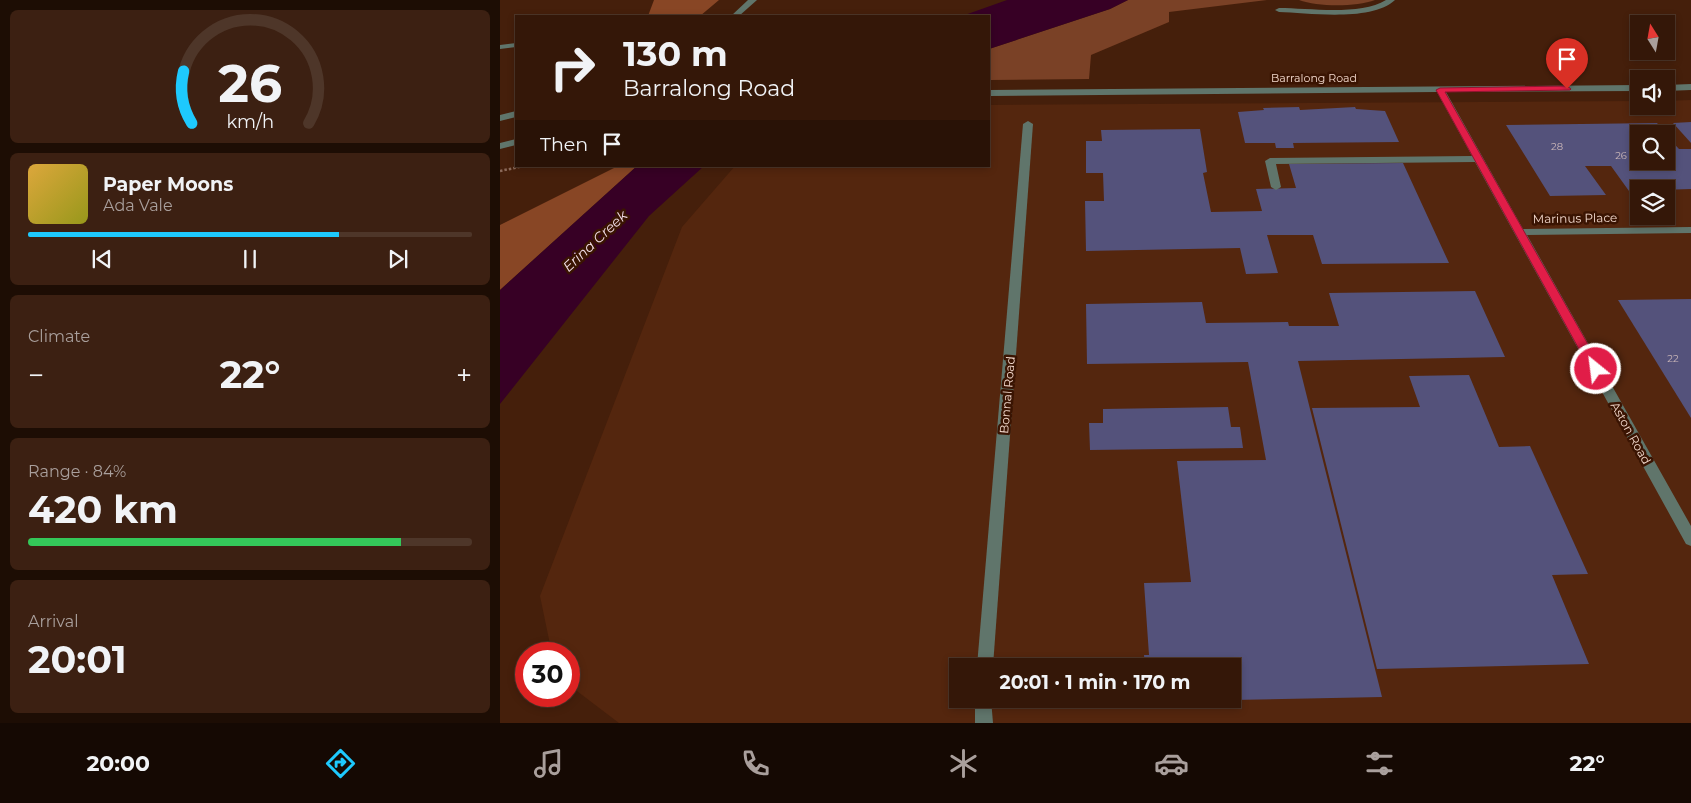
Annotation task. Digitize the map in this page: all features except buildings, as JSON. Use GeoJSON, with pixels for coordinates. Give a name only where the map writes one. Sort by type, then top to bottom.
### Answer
{"type":"FeatureCollection","features":[{"type":"Feature","properties":{"kind":"street"},"geometry":{"type":"LineString","coordinates":[[736,15],[753,0]]}},
{"type":"Feature","properties":{"kind":"street"},"geometry":{"type":"LineString","coordinates":[[1279,10],[1364,10],[1382,6],[1391,0]]}},
{"type":"Feature","properties":{"kind":"street"},"geometry":{"type":"LineString","coordinates":[[500,47],[515,45]]}},
{"type":"Feature","properties":{"kind":"street","name":"Barralong Road"},"geometry":{"type":"LineString","coordinates":[[990,93],[1630,88]]}},
{"type":"Feature","properties":{"kind":"street"},"geometry":{"type":"LineString","coordinates":[[1675,88],[1691,88]]}},
{"type":"Feature","properties":{"kind":"street","name":"Aston Road"},"geometry":{"type":"LineString","coordinates":[[1440,90],[1691,540]]}},
{"type":"Feature","properties":{"kind":"street"},"geometry":{"type":"LineString","coordinates":[[500,118],[515,114]]}},
{"type":"Feature","properties":{"kind":"street","name":"Bonnal Road"},"geometry":{"type":"LineString","coordinates":[[986,658],[1028,124]]}},
{"type":"Feature","properties":{"kind":"street"},"geometry":{"type":"LineString","coordinates":[[500,146],[515,142]]}},
{"type":"Feature","properties":{"kind":"street"},"geometry":{"type":"LineString","coordinates":[[1276,187],[1270,162],[1479,159]]}},
{"type":"Feature","properties":{"kind":"street","name":"Marinus Place"},"geometry":{"type":"LineString","coordinates":[[1520,232],[1691,230]]}},
{"type":"Feature","properties":{"kind":"street"},"geometry":{"type":"LineString","coordinates":[[983,708],[984,723]]}},
{"type":"Feature","properties":{"kind":"path"},"geometry":{"type":"LineString","coordinates":[[500,171],[519,167]]}},
{"type":"Feature","properties":{"kind":"shaded area"},"geometry":{"type":"Polygon","coordinates":[[[654,0],[719,0],[701,15],[648,15],[654,0]]]}},
{"type":"Feature","properties":{"kind":"shaded area"},"geometry":{"type":"Polygon","coordinates":[[[1128,0],[1267,0],[1169,12],[1169,22],[1091,55],[1089,79],[990,80],[990,49],[1110,9],[1128,0]]]}},
{"type":"Feature","properties":{"kind":"shaded area"},"geometry":{"type":"Polygon","coordinates":[[[1299,0],[1375,0],[1358,4],[1337,5],[1316,4],[1299,0]]]}},
{"type":"Feature","properties":{"kind":"shaded area"},"geometry":{"type":"Polygon","coordinates":[[[1691,100],[1691,723],[619,723],[580,693],[580,642],[550,642],[540,596],[682,227],[734,167],[990,167],[990,105],[1630,101],[1630,115],[1675,115],[1675,101],[1691,100]]]}},
{"type":"Feature","properties":{"kind":"shaded area"},"geometry":{"type":"Polygon","coordinates":[[[616,167],[636,167],[500,290],[500,225],[616,167]]]}},
{"type":"Feature","properties":{"kind":"water"},"geometry":{"type":"Polygon","coordinates":[[[1007,0],[1128,0],[1110,9],[990,49],[990,15],[965,15],[1007,0]]]}},
{"type":"Feature","properties":{"kind":"water","name":"Erina Creek"},"geometry":{"type":"Polygon","coordinates":[[[636,167],[703,167],[649,216],[500,404],[500,290],[636,167]]]}},
{"type":"Feature","properties":{"kind":"route"},"geometry":{"type":"LineString","coordinates":[[1567,89],[1440,90],[1596,369]]}}]}
